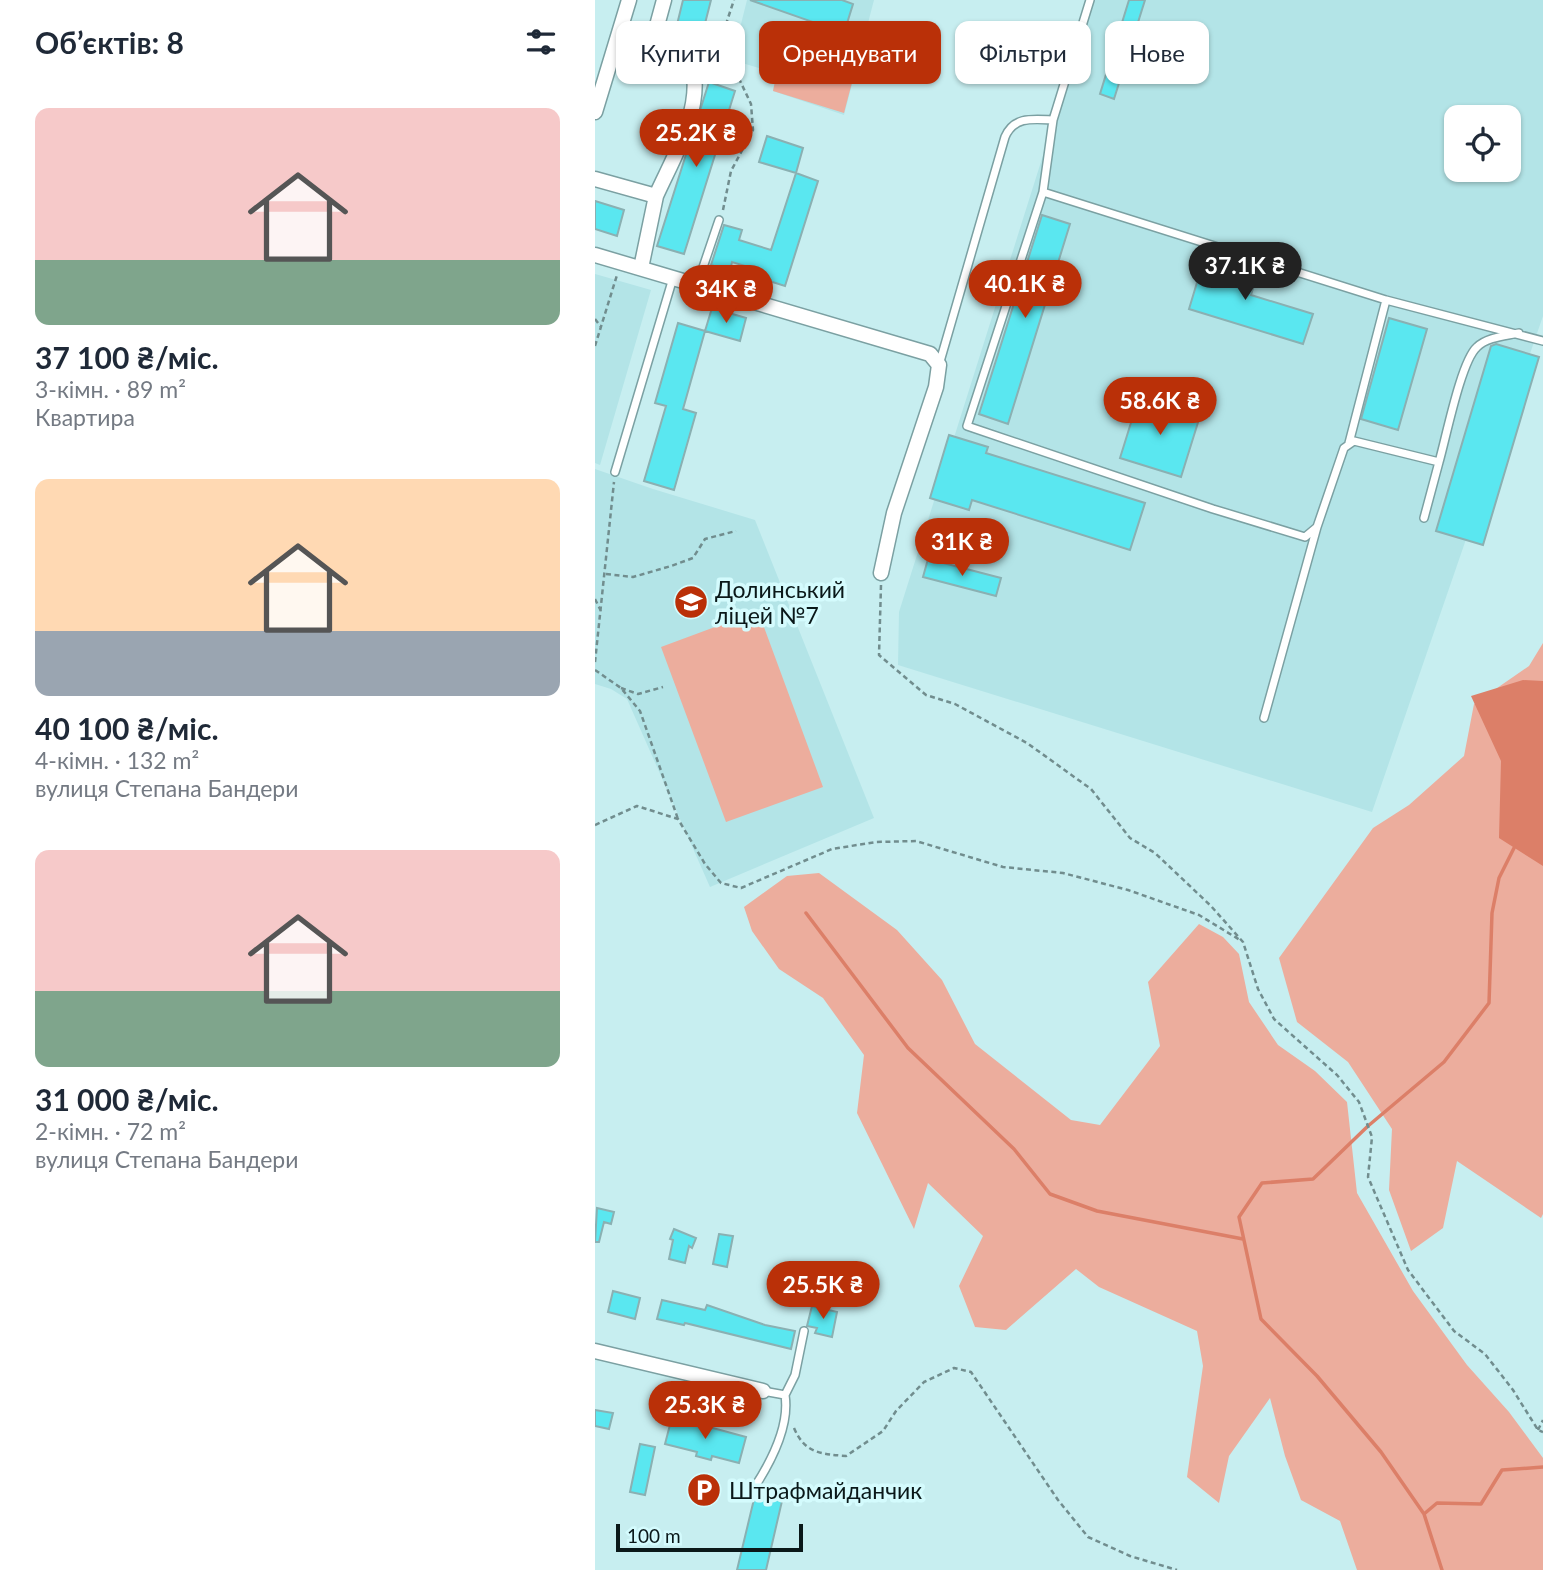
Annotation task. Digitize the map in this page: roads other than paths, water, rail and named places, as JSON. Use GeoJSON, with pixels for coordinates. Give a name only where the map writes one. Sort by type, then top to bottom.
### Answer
{"type":"FeatureCollection","features":[{"type":"Feature","properties":{"kind":"street"},"geometry":{"type":"LineString","coordinates":[[595,112],[628,0]]}},
{"type":"Feature","properties":{"kind":"street"},"geometry":{"type":"LineString","coordinates":[[641,268],[656,196],[685,129],[697,88],[693,69],[649,55],[664,0]]}},
{"type":"Feature","properties":{"kind":"street"},"geometry":{"type":"LineString","coordinates":[[595,179],[656,196]]}},
{"type":"Feature","properties":{"kind":"street"},"geometry":{"type":"LineString","coordinates":[[595,255],[930,354],[939,365],[936,387],[894,513],[881,573]]}},
{"type":"Feature","properties":{"kind":"street"},"geometry":{"type":"LineString","coordinates":[[595,1351],[763,1391]]}},
{"type":"Feature","properties":{"kind":"lane"},"geometry":{"type":"LineString","coordinates":[[1090,0],[1053,120],[1043,192],[967,426],[1213,509],[1305,537],[1317,527]]}},
{"type":"Feature","properties":{"kind":"lane"},"geometry":{"type":"LineString","coordinates":[[939,365],[1009,127],[1018,120],[1053,120]]}},
{"type":"Feature","properties":{"kind":"lane"},"geometry":{"type":"LineString","coordinates":[[1043,192],[1386,300],[1543,341]]}},
{"type":"Feature","properties":{"kind":"lane"},"geometry":{"type":"LineString","coordinates":[[697,285],[719,220]]}},
{"type":"Feature","properties":{"kind":"lane"},"geometry":{"type":"LineString","coordinates":[[615,472],[674,278]]}},
{"type":"Feature","properties":{"kind":"lane"},"geometry":{"type":"LineString","coordinates":[[1349,443],[1386,300]]}},
{"type":"Feature","properties":{"kind":"lane"},"geometry":{"type":"LineString","coordinates":[[1424,518],[1467,362],[1477,346],[1519,334]]}},
{"type":"Feature","properties":{"kind":"lane"},"geometry":{"type":"LineString","coordinates":[[1264,718],[1317,527],[1344,448],[1354,440],[1439,462]]}},
{"type":"Feature","properties":{"kind":"lane"},"geometry":{"type":"LineString","coordinates":[[754,1488],[764,1473],[788,1414],[785,1395],[795,1375],[804,1331]]}},
{"type":"Feature","properties":{"kind":"lane"},"geometry":{"type":"LineString","coordinates":[[763,1391],[785,1395]]}},
{"type":"Feature","properties":{"kind":"waterway"},"geometry":{"type":"LineString","coordinates":[[1442,1570],[1424,1514],[1381,1452],[1317,1376],[1261,1319],[1239,1217],[1262,1183],[1313,1179],[1368,1126],[1444,1062],[1489,1003],[1492,913],[1499,878],[1514,848]]}},
{"type":"Feature","properties":{"kind":"waterway"},"geometry":{"type":"LineString","coordinates":[[806,913],[908,1048],[1014,1149],[1050,1194],[1097,1211],[1243,1239]]}},
{"type":"Feature","properties":{"kind":"waterway"},"geometry":{"type":"LineString","coordinates":[[1424,1514],[1437,1503],[1481,1504],[1502,1470],[1543,1467]]}},
{"type":"Feature","properties":{"kind":"place","name":"Долинський ліцей №7"},"geometry":{"type":"Point","coordinates":[691,602]}},
{"type":"Feature","properties":{"kind":"place","name":"Штрафмайданчик"},"geometry":{"type":"Point","coordinates":[704,1490]}}]}
